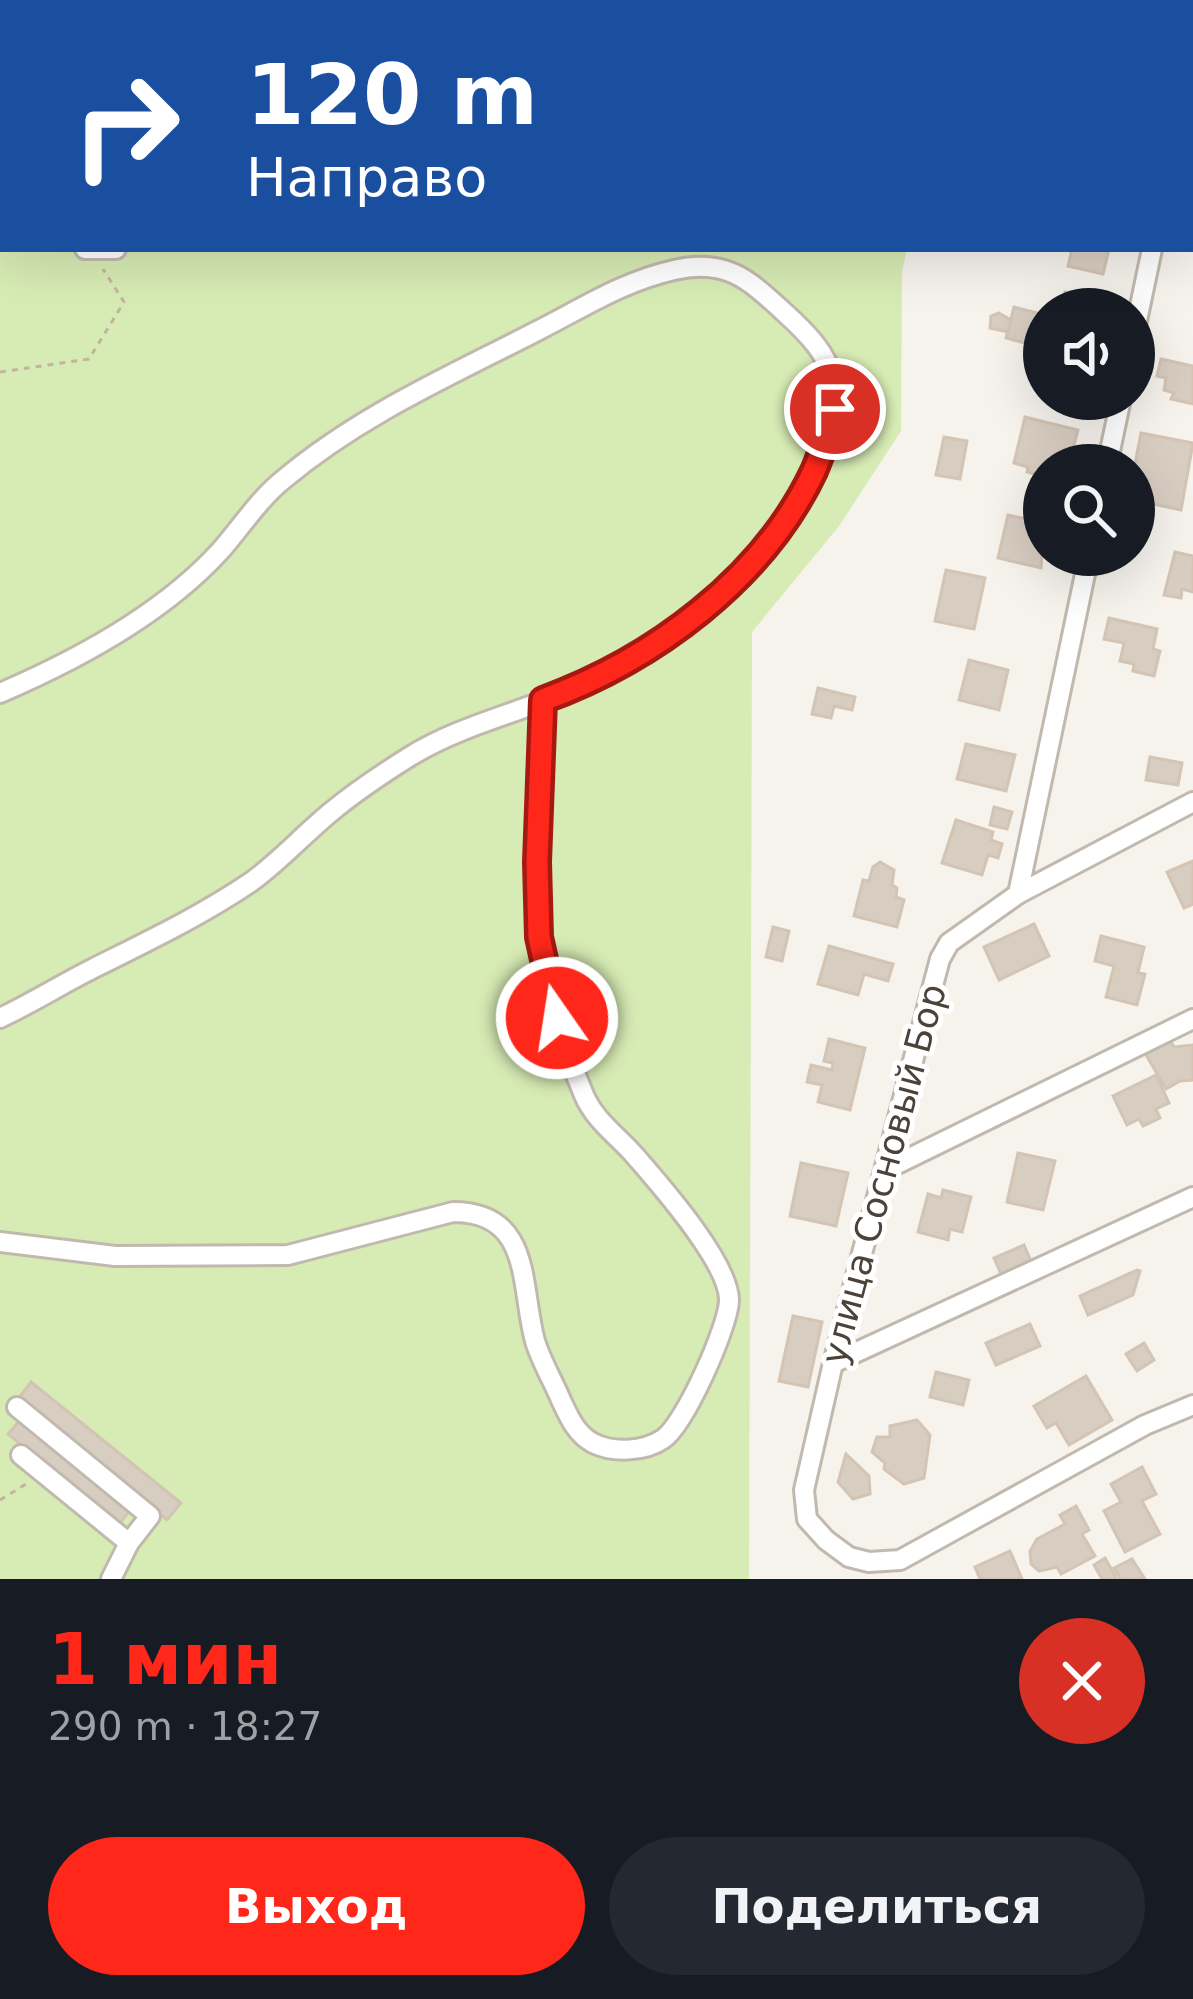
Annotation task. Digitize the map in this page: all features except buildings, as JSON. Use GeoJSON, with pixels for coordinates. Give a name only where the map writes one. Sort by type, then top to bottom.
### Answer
{"type":"FeatureCollection","features":[{"type":"Feature","properties":{"kind":"street"},"geometry":{"type":"LineString","coordinates":[[1144,288],[1151,252]]}},
{"type":"Feature","properties":{"kind":"street"},"geometry":{"type":"LineString","coordinates":[[0,693],[98,643],[184,585],[278,483],[353,426],[596,297],[636,281],[680,268],[713,268],[746,276],[814,339],[830,365],[836,383],[835,409],[814,471],[774,533],[704,608],[629,659],[574,688],[483,721],[411,756],[332,811],[257,878],[196,919],[0,1018]]}},
{"type":"Feature","properties":{"kind":"street"},"geometry":{"type":"LineString","coordinates":[[1018,894],[1084,576]]}},
{"type":"Feature","properties":{"kind":"street"},"geometry":{"type":"LineString","coordinates":[[0,1242],[115,1256],[287,1255],[453,1212],[469,1212],[508,1234],[521,1256],[536,1343],[581,1435],[598,1446],[618,1450],[664,1439],[680,1418],[724,1326],[729,1299],[725,1277],[714,1259],[635,1155],[596,1117],[584,1097],[557,1018],[539,937],[543,700]]}},
{"type":"Feature","properties":{"kind":"street","name":"улица Сосновый Бор"},"geometry":{"type":"LineString","coordinates":[[1193,802],[1018,894],[949,943],[940,959],[832,1364],[804,1490],[807,1519],[849,1557],[869,1562],[900,1560],[1144,1425],[1193,1405]]}},
{"type":"Feature","properties":{"kind":"street"},"geometry":{"type":"LineString","coordinates":[[887,1169],[1193,1019]]}},
{"type":"Feature","properties":{"kind":"street"},"geometry":{"type":"LineString","coordinates":[[832,1364],[1193,1197]]}},
{"type":"Feature","properties":{"kind":"street"},"geometry":{"type":"LineString","coordinates":[[16,1407],[150,1516],[129,1543],[111,1579]]}},
{"type":"Feature","properties":{"kind":"street"},"geometry":{"type":"LineString","coordinates":[[20,1455],[129,1543]]}},
{"type":"Feature","properties":{"kind":"path"},"geometry":{"type":"LineString","coordinates":[[0,372],[89,359],[124,302],[89,252]]}},
{"type":"Feature","properties":{"kind":"path"},"geometry":{"type":"LineString","coordinates":[[0,1500],[43,1474]]}},
{"type":"Feature","properties":{"kind":"green space"},"geometry":{"type":"Polygon","coordinates":[[[0,252],[906,252],[902,272],[901,431],[839,526],[752,632],[749,1579],[0,1579],[0,252]]]}},
{"type":"Feature","properties":{"kind":"route"},"geometry":{"type":"LineString","coordinates":[[557,1018],[539,937],[543,700],[574,688],[670,634],[741,573],[796,503],[814,471],[835,409]]}}]}
